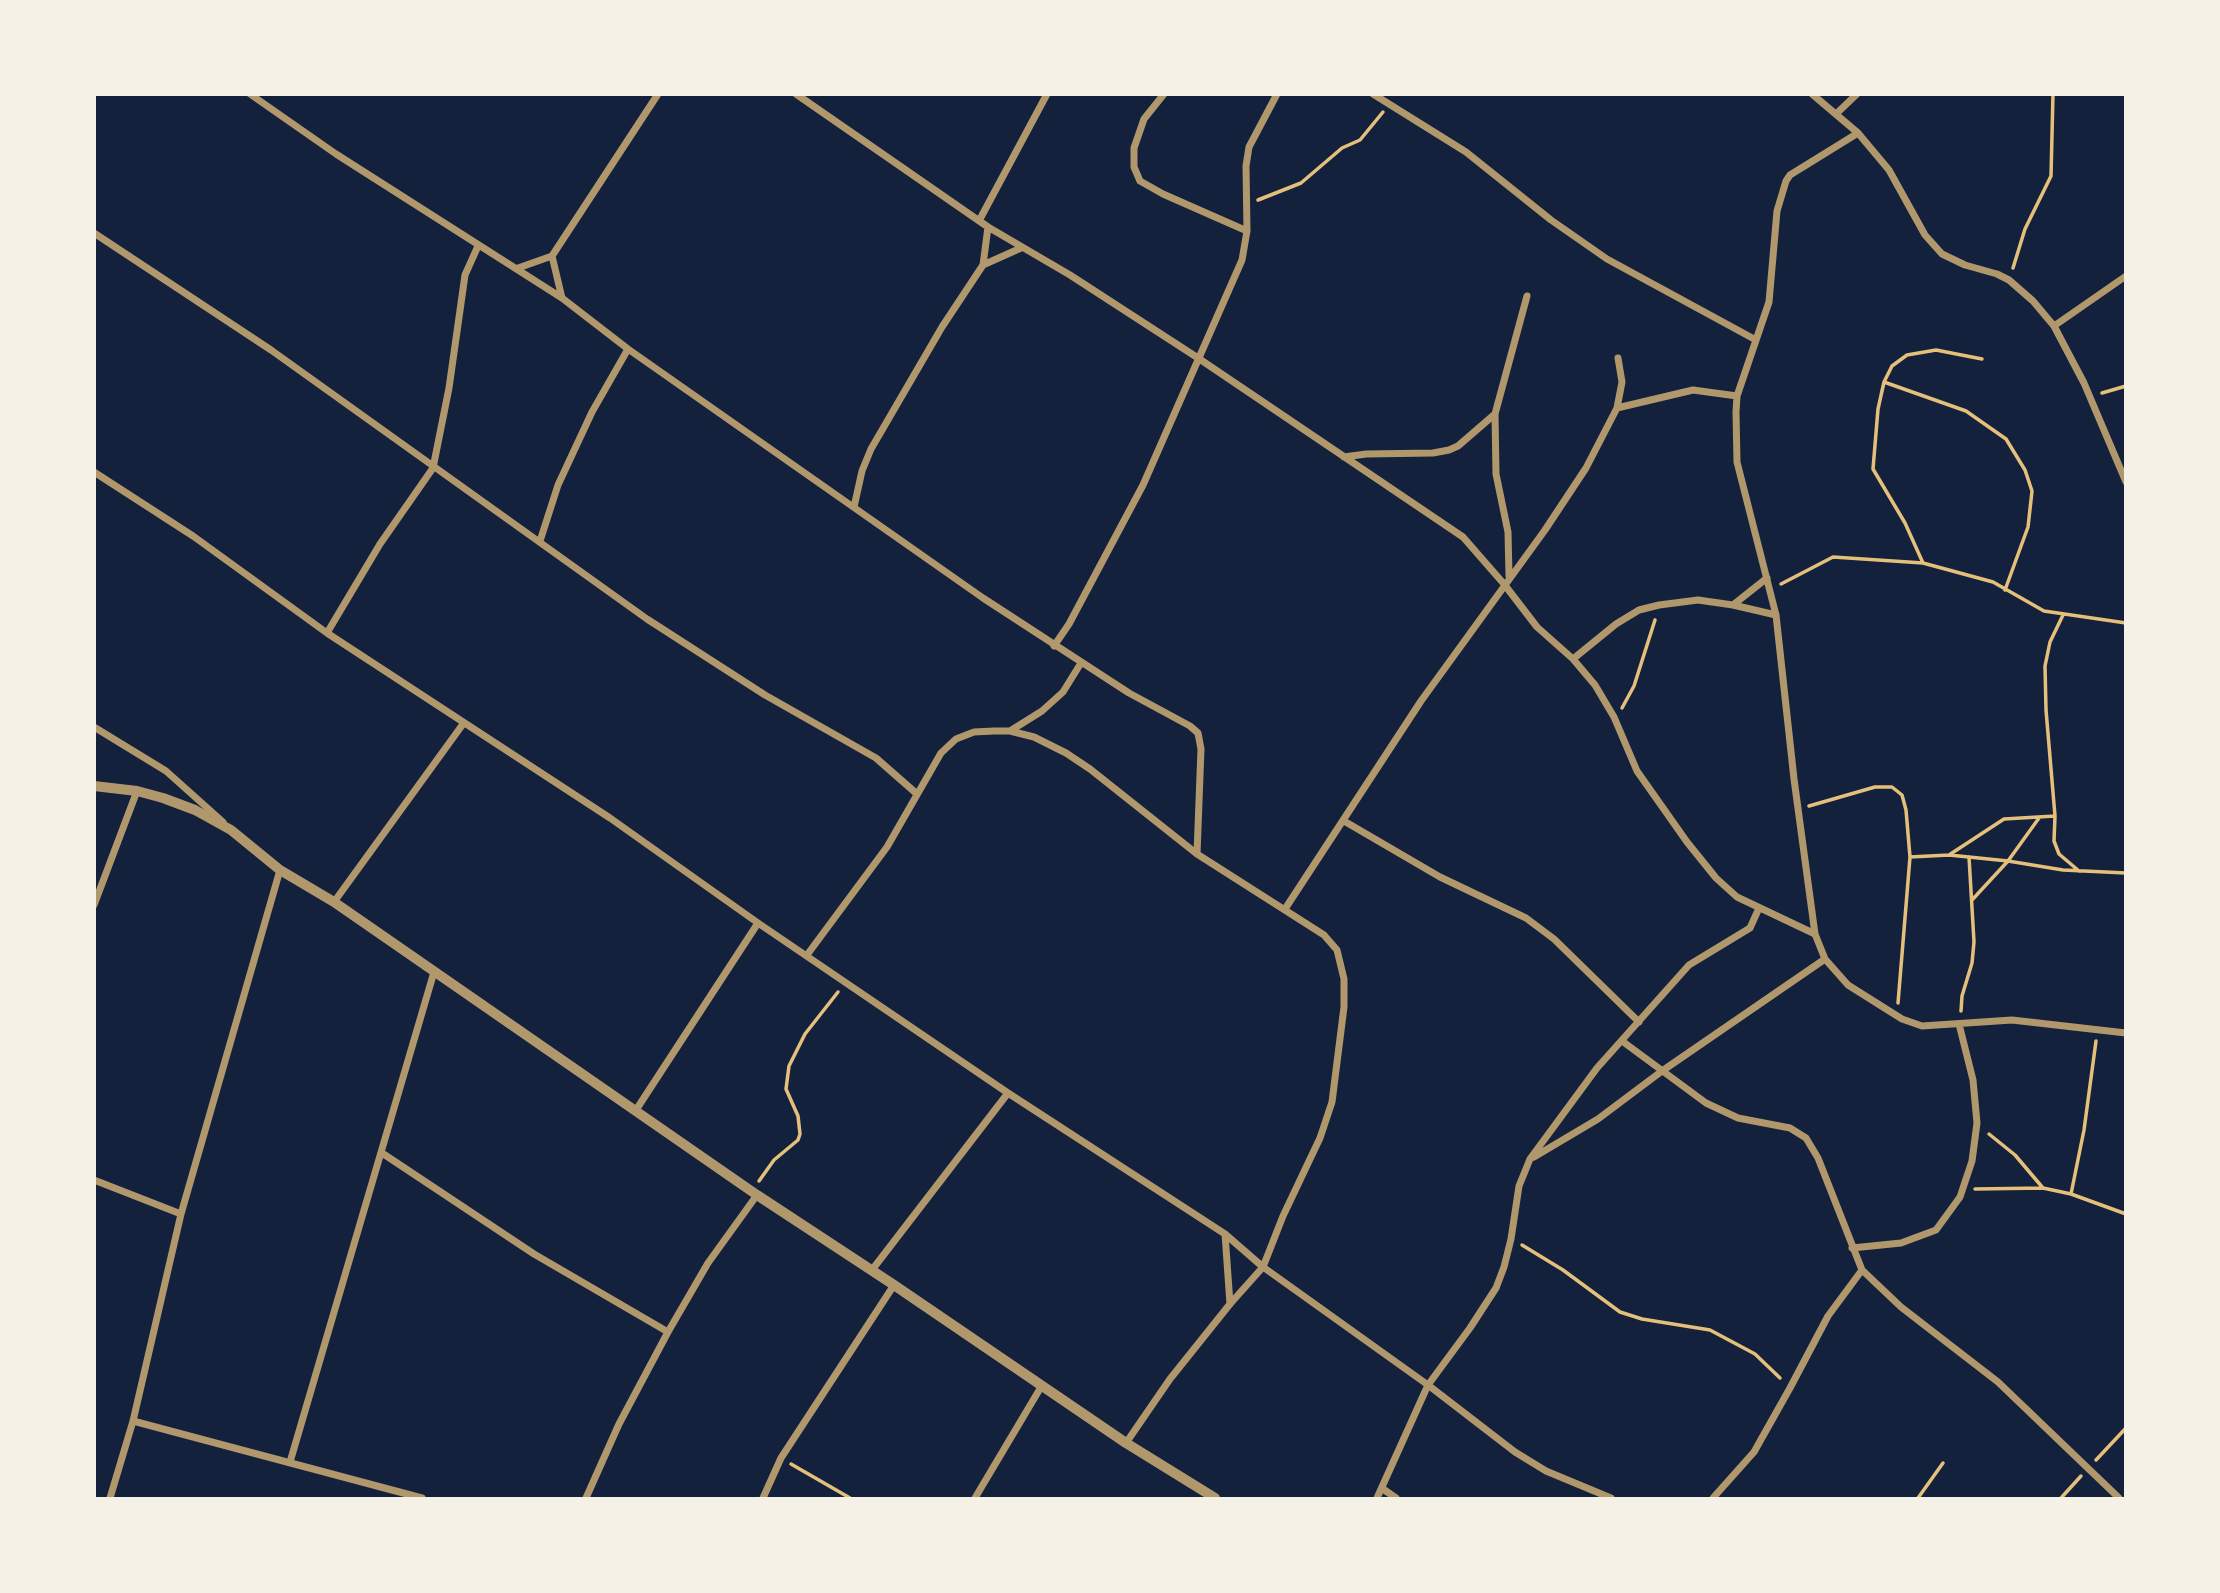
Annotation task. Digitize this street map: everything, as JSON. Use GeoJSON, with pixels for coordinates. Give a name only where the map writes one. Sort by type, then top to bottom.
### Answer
{"type":"FeatureCollection","features":[{"type":"Feature","properties":{"kind":"street"},"geometry":{"type":"LineString","coordinates":[[250,94],[336,154],[562,298],[628,349],[1054,646],[1129,693],[1190,726],[1198,733],[1201,749],[1197,854]]}},
{"type":"Feature","properties":{"kind":"street"},"geometry":{"type":"LineString","coordinates":[[518,268],[552,256],[659,94]]}},
{"type":"Feature","properties":{"kind":"street"},"geometry":{"type":"LineString","coordinates":[[796,94],[988,227],[1070,275],[1198,358],[1464,537],[1506,580],[1536,627],[1573,659],[1595,685],[1614,717],[1637,771],[1716,878],[1737,897],[1815,934]]}},
{"type":"Feature","properties":{"kind":"street"},"geometry":{"type":"LineString","coordinates":[[980,219],[1047,94]]}},
{"type":"Feature","properties":{"kind":"street"},"geometry":{"type":"LineString","coordinates":[[1164,94],[1144,119],[1134,148],[1134,167],[1140,181],[1247,231]]}},
{"type":"Feature","properties":{"kind":"street"},"geometry":{"type":"LineString","coordinates":[[1054,646],[1069,624],[1143,485],[1242,260],[1247,231],[1246,191],[1250,146],[1277,94]]}},
{"type":"Feature","properties":{"kind":"street"},"geometry":{"type":"LineString","coordinates":[[1373,94],[1466,152],[1551,220],[1607,259],[1756,340]]}},
{"type":"Feature","properties":{"kind":"street"},"geometry":{"type":"LineString","coordinates":[[1812,94],[1858,133],[1889,170],[1925,234],[1942,254],[2009,280],[2033,301],[2054,326],[2090,397],[2126,482]]}},
{"type":"Feature","properties":{"kind":"street"},"geometry":{"type":"LineString","coordinates":[[1836,114],[1856,95]]}},
{"type":"Feature","properties":{"kind":"street"},"geometry":{"type":"LineString","coordinates":[[1858,133],[1790,175],[1786,181],[1777,211],[1769,302],[1737,396],[1737,462],[1776,615],[1815,934],[1825,959],[1848,985],[1897,1015],[1922,1026],[2012,1020],[2126,1034]]}},
{"type":"Feature","properties":{"kind":"street"},"geometry":{"type":"LineString","coordinates":[[854,507],[862,471],[871,449],[942,327],[983,265],[988,227]]}},
{"type":"Feature","properties":{"kind":"street"},"geometry":{"type":"LineString","coordinates":[[94,233],[271,350],[647,619],[732,675],[876,758],[917,794]]}},
{"type":"Feature","properties":{"kind":"street"},"geometry":{"type":"LineString","coordinates":[[327,633],[380,544],[433,468],[449,388],[465,275],[478,246]]}},
{"type":"Feature","properties":{"kind":"street"},"geometry":{"type":"LineString","coordinates":[[983,265],[1021,248]]}},
{"type":"Feature","properties":{"kind":"street"},"geometry":{"type":"LineString","coordinates":[[552,256],[562,298]]}},
{"type":"Feature","properties":{"kind":"street"},"geometry":{"type":"LineString","coordinates":[[2054,326],[2126,276]]}},
{"type":"Feature","properties":{"kind":"street"},"geometry":{"type":"LineString","coordinates":[[1506,580],[1508,532],[1496,474],[1495,414],[1527,296]]}},
{"type":"Feature","properties":{"kind":"street"},"geometry":{"type":"LineString","coordinates":[[540,541],[558,485],[592,412],[628,349]]}},
{"type":"Feature","properties":{"kind":"street"},"geometry":{"type":"LineString","coordinates":[[1285,909],[1421,701],[1506,580],[1545,530],[1586,468],[1617,408],[1622,382],[1618,358]]}},
{"type":"Feature","properties":{"kind":"street"},"geometry":{"type":"LineString","coordinates":[[1617,408],[1693,390],[1737,396]]}},
{"type":"Feature","properties":{"kind":"street"},"geometry":{"type":"LineString","coordinates":[[1344,457],[1448,450],[1458,446],[1495,414]]}},
{"type":"Feature","properties":{"kind":"street"},"geometry":{"type":"LineString","coordinates":[[94,472],[193,536],[327,633],[610,818],[758,923],[1008,1093],[1225,1234],[1263,1267],[1428,1385],[1515,1452],[1546,1471],[1611,1499]]}},
{"type":"Feature","properties":{"kind":"street"},"geometry":{"type":"LineString","coordinates":[[1733,605],[1767,578]]}},
{"type":"Feature","properties":{"kind":"street"},"geometry":{"type":"LineString","coordinates":[[1573,659],[1616,624],[1639,610],[1698,600],[1776,615]]}},
{"type":"Feature","properties":{"kind":"street"},"geometry":{"type":"LineString","coordinates":[[1010,731],[1042,711],[1063,692],[1081,663]]}},
{"type":"Feature","properties":{"kind":"street"},"geometry":{"type":"LineString","coordinates":[[334,902],[463,724]]}},
{"type":"Feature","properties":{"kind":"street"},"geometry":{"type":"LineString","coordinates":[[94,727],[166,772],[280,870],[334,902],[754,1193],[872,1270],[1041,1387],[1215,1499]]}},
{"type":"Feature","properties":{"kind":"street"},"geometry":{"type":"LineString","coordinates":[[807,955],[887,847],[942,753],[956,739],[974,733],[1010,731],[1034,737],[1090,769],[1197,854],[1324,935],[1337,950],[1344,979],[1344,1007],[1332,1102],[1320,1138],[1283,1216],[1263,1267],[1170,1379],[1126,1443]]}},
{"type":"Feature","properties":{"kind":"street"},"geometry":{"type":"LineString","coordinates":[[94,786],[136,791],[163,798],[195,810],[231,830]]}},
{"type":"Feature","properties":{"kind":"street"},"geometry":{"type":"LineString","coordinates":[[94,905],[136,791]]}},
{"type":"Feature","properties":{"kind":"street"},"geometry":{"type":"LineString","coordinates":[[1344,821],[1440,877],[1526,918],[1554,939],[1639,1021]]}},
{"type":"Feature","properties":{"kind":"street"},"geometry":{"type":"LineString","coordinates":[[110,1499],[133,1422],[181,1214],[280,870]]}},
{"type":"Feature","properties":{"kind":"street"},"geometry":{"type":"LineString","coordinates":[[1377,1499],[1428,1385],[1496,1288],[1511,1239],[1519,1186],[1530,1159],[1597,1068],[1689,965],[1750,928],[1759,908]]}},
{"type":"Feature","properties":{"kind":"street"},"geometry":{"type":"LineString","coordinates":[[636,1110],[758,923]]}},
{"type":"Feature","properties":{"kind":"street"},"geometry":{"type":"LineString","coordinates":[[1530,1159],[1598,1119],[1662,1070],[1825,959]]}},
{"type":"Feature","properties":{"kind":"street"},"geometry":{"type":"LineString","coordinates":[[290,1462],[434,972]]}},
{"type":"Feature","properties":{"kind":"street"},"geometry":{"type":"LineString","coordinates":[[1852,1248],[1901,1242],[1936,1230],[1947,1218],[1962,1189],[1972,1161],[1977,1123],[1973,1080],[1959,1024]]}},
{"type":"Feature","properties":{"kind":"street"},"geometry":{"type":"LineString","coordinates":[[1622,1041],[1706,1103],[1738,1118],[1790,1128],[1806,1138],[1818,1158],[1862,1270],[1901,1307],[1998,1382],[2119,1499]]}},
{"type":"Feature","properties":{"kind":"street"},"geometry":{"type":"LineString","coordinates":[[872,1270],[1008,1093]]}},
{"type":"Feature","properties":{"kind":"street"},"geometry":{"type":"LineString","coordinates":[[382,1153],[534,1254],[668,1332]]}},
{"type":"Feature","properties":{"kind":"street"},"geometry":{"type":"LineString","coordinates":[[94,1180],[181,1214]]}},
{"type":"Feature","properties":{"kind":"street"},"geometry":{"type":"LineString","coordinates":[[586,1499],[619,1424],[668,1332],[754,1193]]}},
{"type":"Feature","properties":{"kind":"street"},"geometry":{"type":"LineString","coordinates":[[1225,1234],[1230,1304]]}},
{"type":"Feature","properties":{"kind":"street"},"geometry":{"type":"LineString","coordinates":[[1713,1499],[1754,1452],[1828,1316],[1862,1270]]}},
{"type":"Feature","properties":{"kind":"street"},"geometry":{"type":"LineString","coordinates":[[763,1499],[780,1458],[894,1285]]}},
{"type":"Feature","properties":{"kind":"street"},"geometry":{"type":"LineString","coordinates":[[975,1499],[1041,1387]]}},
{"type":"Feature","properties":{"kind":"street"},"geometry":{"type":"LineString","coordinates":[[133,1422],[422,1499]]}},
{"type":"Feature","properties":{"kind":"street"},"geometry":{"type":"LineString","coordinates":[[1383,1489],[1396,1499]]}},
{"type":"Feature","properties":{"kind":"path"},"geometry":{"type":"LineString","coordinates":[[2009,280],[2025,229],[2051,176],[2053,94]]}},
{"type":"Feature","properties":{"kind":"path"},"geometry":{"type":"LineString","coordinates":[[1248,208],[1264,196],[1285,191],[1301,183],[1342,148],[1360,140],[1388,104]]}},
{"type":"Feature","properties":{"kind":"path"},"geometry":{"type":"LineString","coordinates":[[1923,563],[1905,523],[1873,469],[1878,409],[1884,382],[1892,366],[1908,355],[1936,350],[1982,359]]}},
{"type":"Feature","properties":{"kind":"path"},"geometry":{"type":"LineString","coordinates":[[1884,382],[1966,411],[2006,439],[2025,470],[2032,491],[2028,527],[2006,590]]}},
{"type":"Feature","properties":{"kind":"path"},"geometry":{"type":"LineString","coordinates":[[2090,397],[2126,386]]}},
{"type":"Feature","properties":{"kind":"path"},"geometry":{"type":"LineString","coordinates":[[1770,590],[1833,557],[1923,563],[1993,582],[2044,611],[2126,623]]}},
{"type":"Feature","properties":{"kind":"path"},"geometry":{"type":"LineString","coordinates":[[1614,717],[1634,686],[1660,606]]}},
{"type":"Feature","properties":{"kind":"path"},"geometry":{"type":"LineString","coordinates":[[2064,614],[2050,642],[2045,666],[2055,816],[2054,841],[2066,861],[2079,871]]}},
{"type":"Feature","properties":{"kind":"path"},"geometry":{"type":"LineString","coordinates":[[1798,809],[1875,787],[1892,788],[1902,795],[1910,857],[1897,1015]]}},
{"type":"Feature","properties":{"kind":"path"},"geometry":{"type":"LineString","coordinates":[[1949,855],[2004,819],[2055,816]]}},
{"type":"Feature","properties":{"kind":"path"},"geometry":{"type":"LineString","coordinates":[[1972,900],[2008,861],[2039,817]]}},
{"type":"Feature","properties":{"kind":"path"},"geometry":{"type":"LineString","coordinates":[[1910,857],[1949,855],[2079,871],[2126,873]]}},
{"type":"Feature","properties":{"kind":"path"},"geometry":{"type":"LineString","coordinates":[[1959,1024],[1962,996],[1972,964],[1969,857]]}},
{"type":"Feature","properties":{"kind":"path"},"geometry":{"type":"LineString","coordinates":[[754,1193],[774,1160],[798,1140],[798,1116],[786,1089],[789,1066],[806,1034],[845,981]]}},
{"type":"Feature","properties":{"kind":"path"},"geometry":{"type":"LineString","coordinates":[[2071,1194],[2084,1130],[2098,1029]]}},
{"type":"Feature","properties":{"kind":"path"},"geometry":{"type":"LineString","coordinates":[[1977,1123],[2014,1156],[2043,1188]]}},
{"type":"Feature","properties":{"kind":"path"},"geometry":{"type":"LineString","coordinates":[[1962,1189],[2043,1188],[2071,1194],[2126,1214]]}},
{"type":"Feature","properties":{"kind":"path"},"geometry":{"type":"LineString","coordinates":[[1511,1239],[1563,1270],[1620,1312],[1642,1319],[1710,1330],[1732,1341],[1755,1354],[1790,1388]]}},
{"type":"Feature","properties":{"kind":"path"},"geometry":{"type":"LineString","coordinates":[[2061,1499],[2126,1428]]}},
{"type":"Feature","properties":{"kind":"path"},"geometry":{"type":"LineString","coordinates":[[780,1458],[850,1499]]}},
{"type":"Feature","properties":{"kind":"path"},"geometry":{"type":"LineString","coordinates":[[1918,1499],[1943,1463]]}}]}
